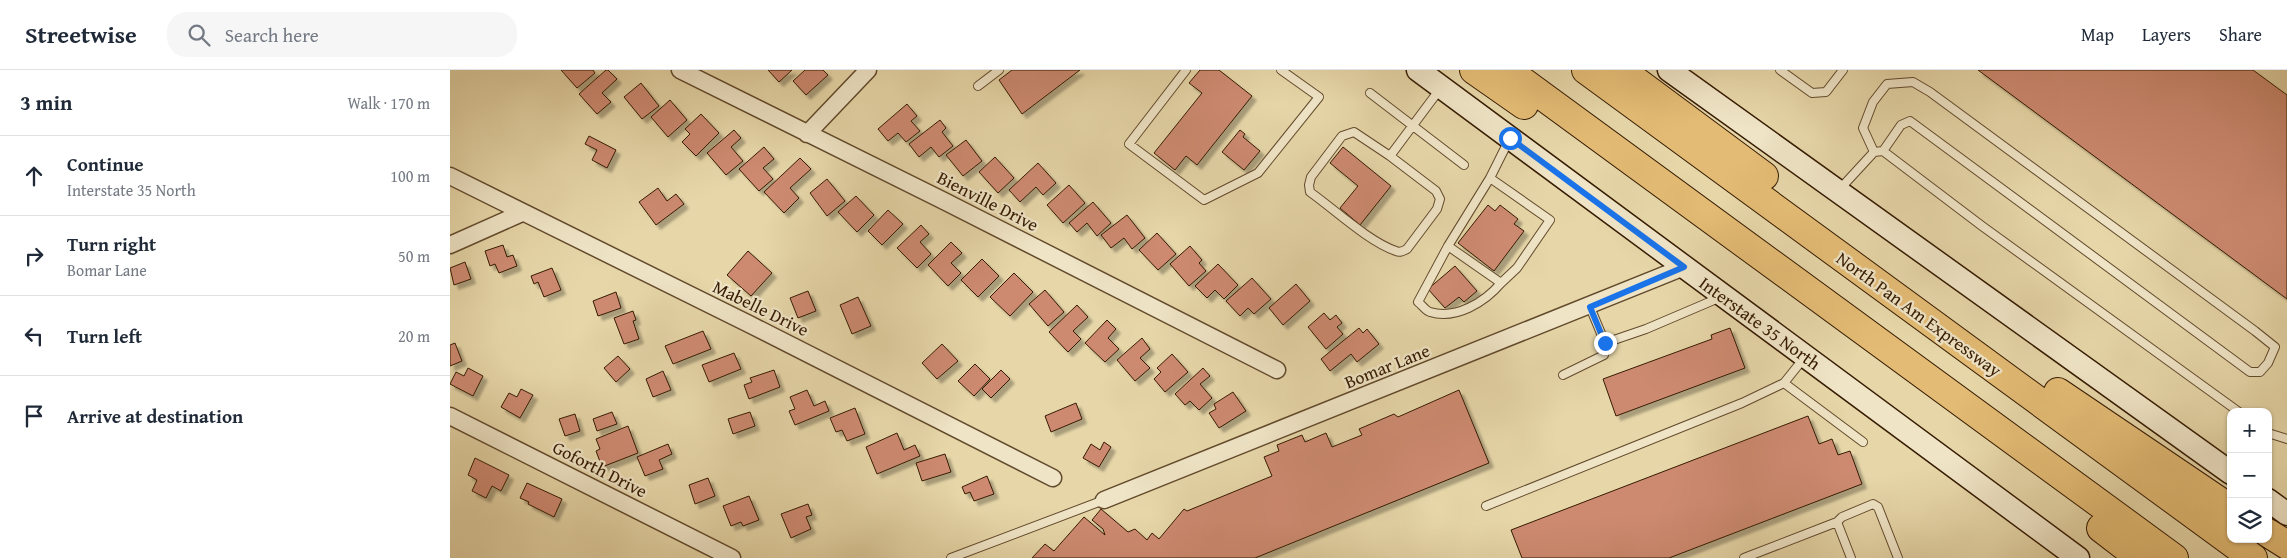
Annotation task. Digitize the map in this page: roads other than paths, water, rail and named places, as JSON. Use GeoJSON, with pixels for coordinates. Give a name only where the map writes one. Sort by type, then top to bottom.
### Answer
{"type":"FeatureCollection","features":[{"type":"Feature","properties":{"kind":"highway"},"geometry":{"type":"LineString","coordinates":[[1474,70],[1620,175],[1798,282]]}},
{"type":"Feature","properties":{"kind":"highway"},"geometry":{"type":"LineString","coordinates":[[1507,70],[1798,282],[1982,440],[2140,558]]}},
{"type":"Feature","properties":{"kind":"highway","name":"North Pan Am Expressway"},"geometry":{"type":"LineString","coordinates":[[1586,70],[2253,558]]}},
{"type":"Feature","properties":{"kind":"highway"},"geometry":{"type":"LineString","coordinates":[[1621,70],[1775,185],[1835,252]]}},
{"type":"Feature","properties":{"kind":"highway"},"geometry":{"type":"LineString","coordinates":[[1889,292],[1932,300],[2097,420],[2227,506]]}},
{"type":"Feature","properties":{"kind":"highway"},"geometry":{"type":"LineString","coordinates":[[1819,299],[2174,558]]}},
{"type":"Feature","properties":{"kind":"highway"},"geometry":{"type":"LineString","coordinates":[[2272,536],[2287,545]]}},
{"type":"Feature","properties":{"kind":"main road","name":"Interstate 35 North"},"geometry":{"type":"LineString","coordinates":[[1418,70],[2078,558]]}},
{"type":"Feature","properties":{"kind":"main road"},"geometry":{"type":"LineString","coordinates":[[1669,70],[2227,471]]}},
{"type":"Feature","properties":{"kind":"main road"},"geometry":{"type":"LineString","coordinates":[[2272,503],[2287,514]]}},
{"type":"Feature","properties":{"kind":"street","name":"Bienville Drive"},"geometry":{"type":"LineString","coordinates":[[680,70],[953,205],[1277,370]]}},
{"type":"Feature","properties":{"kind":"street"},"geometry":{"type":"LineString","coordinates":[[807,134],[868,70]]}},
{"type":"Feature","properties":{"kind":"street","name":"Mabelle Drive"},"geometry":{"type":"LineString","coordinates":[[450,176],[749,324],[1053,478]]}},
{"type":"Feature","properties":{"kind":"street"},"geometry":{"type":"LineString","coordinates":[[450,245],[522,213]]}},
{"type":"Feature","properties":{"kind":"street","name":"Bomar Lane"},"geometry":{"type":"LineString","coordinates":[[1104,500],[1590,307],[1684,267]]}},
{"type":"Feature","properties":{"kind":"street","name":"Goforth Drive"},"geometry":{"type":"LineString","coordinates":[[450,416],[732,558]]}},
{"type":"Feature","properties":{"kind":"lane"},"geometry":{"type":"LineString","coordinates":[[978,86],[999,70]]}},
{"type":"Feature","properties":{"kind":"lane"},"geometry":{"type":"LineString","coordinates":[[1186,70],[1129,144],[1204,200],[1258,173],[1319,97],[1281,70]]}},
{"type":"Feature","properties":{"kind":"lane"},"geometry":{"type":"LineString","coordinates":[[1780,70],[1812,93],[1826,92],[1843,70]]}},
{"type":"Feature","properties":{"kind":"lane"},"geometry":{"type":"LineString","coordinates":[[1838,192],[1874,152],[1883,150],[1901,125],[1910,121],[2250,372],[2260,372],[2268,363],[2275,347],[2256,331],[1930,92],[1913,82],[1887,84],[1873,102],[1863,128],[1874,152]]}},
{"type":"Feature","properties":{"kind":"lane"},"geometry":{"type":"LineString","coordinates":[[1390,156],[1441,87]]}},
{"type":"Feature","properties":{"kind":"lane"},"geometry":{"type":"LineString","coordinates":[[1370,93],[1464,166]]}},
{"type":"Feature","properties":{"kind":"lane"},"geometry":{"type":"LineString","coordinates":[[1354,132],[1390,156],[1436,191],[1440,199],[1437,209],[1407,249],[1402,252],[1396,252],[1371,238],[1310,192],[1309,185],[1311,177],[1342,136],[1347,133],[1354,132]]}},
{"type":"Feature","properties":{"kind":"lane"},"geometry":{"type":"LineString","coordinates":[[1490,178],[1550,220],[1517,268],[1492,295],[1468,308],[1448,314],[1429,312],[1418,302],[1448,246],[1490,178],[1510,138]]}},
{"type":"Feature","properties":{"kind":"lane"},"geometry":{"type":"LineString","coordinates":[[1883,150],[1982,226],[2233,408]]}},
{"type":"Feature","properties":{"kind":"lane"},"geometry":{"type":"LineString","coordinates":[[1448,246],[1501,284]]}},
{"type":"Feature","properties":{"kind":"lane"},"geometry":{"type":"LineString","coordinates":[[1605,343],[1646,329],[1723,296]]}},
{"type":"Feature","properties":{"kind":"lane"},"geometry":{"type":"LineString","coordinates":[[1563,375],[1604,355],[1605,343],[1590,307]]}},
{"type":"Feature","properties":{"kind":"lane"},"geometry":{"type":"LineString","coordinates":[[1486,506],[1742,403],[1784,383],[1805,356]]}},
{"type":"Feature","properties":{"kind":"lane"},"geometry":{"type":"LineString","coordinates":[[1784,383],[1863,442]]}},
{"type":"Feature","properties":{"kind":"lane"},"geometry":{"type":"LineString","coordinates":[[2272,434],[2287,439]]}},
{"type":"Feature","properties":{"kind":"lane"},"geometry":{"type":"LineString","coordinates":[[951,558],[1104,500]]}},
{"type":"Feature","properties":{"kind":"lane"},"geometry":{"type":"LineString","coordinates":[[1744,558],[1837,522],[1842,517],[1873,504],[1878,507],[1898,558]]}},
{"type":"Feature","properties":{"kind":"lane"},"geometry":{"type":"LineString","coordinates":[[1837,522],[1851,558]]}}]}
